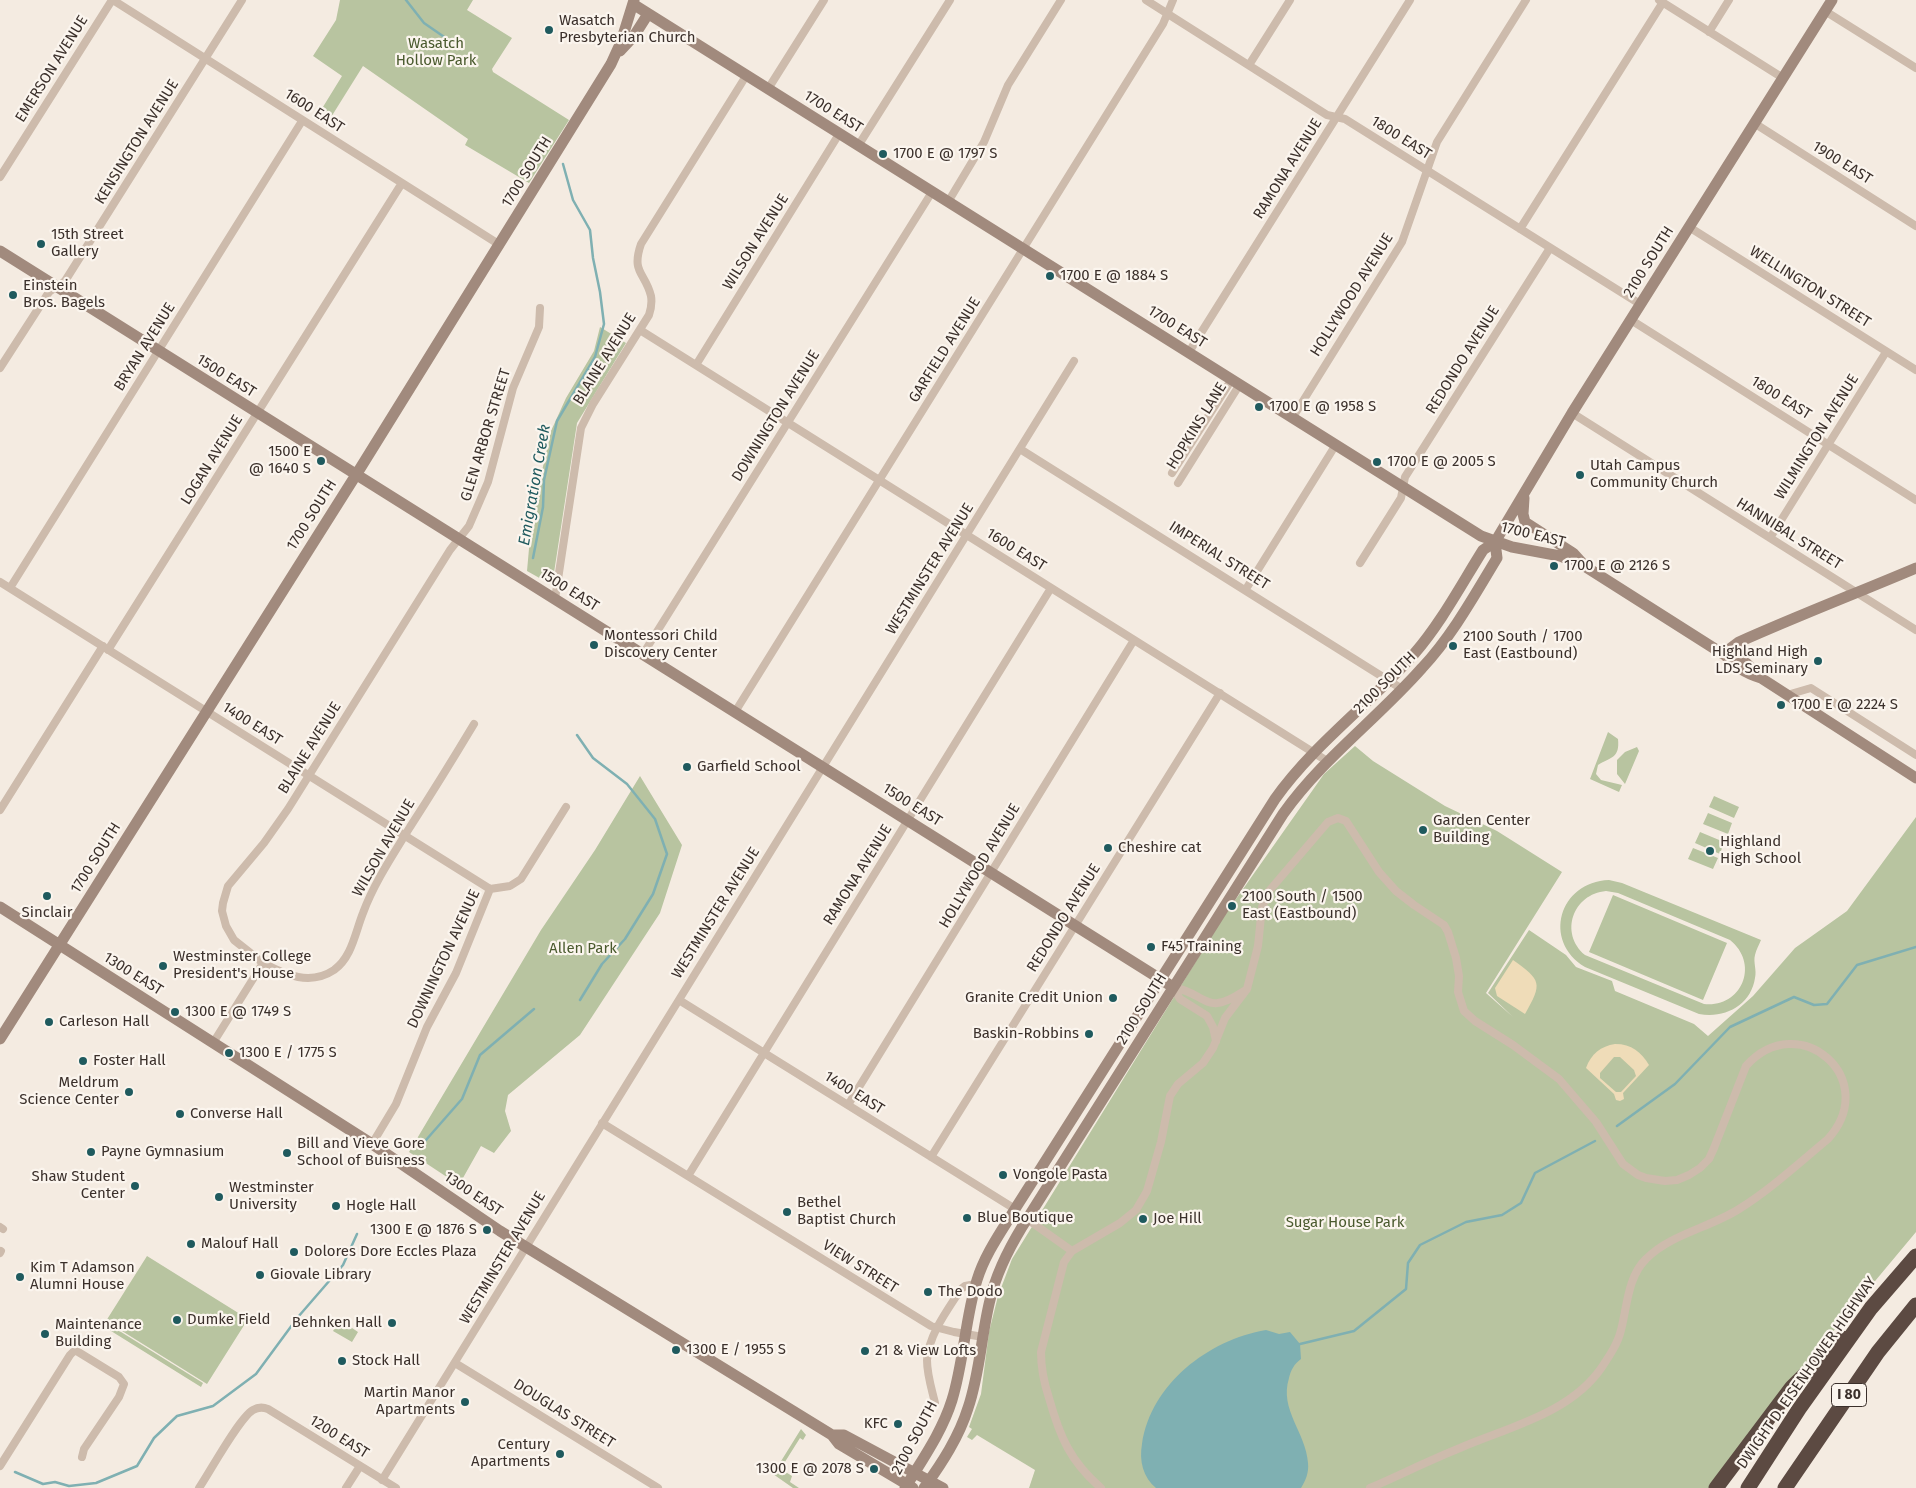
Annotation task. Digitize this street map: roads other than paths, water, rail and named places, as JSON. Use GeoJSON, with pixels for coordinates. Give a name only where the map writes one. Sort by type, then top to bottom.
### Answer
{"type":"FeatureCollection","features":[{"type":"Feature","properties":{"kind":"highway","name":"DWIGHT D. EISENHOWER HIGHWAY"},"geometry":{"type":"LineString","coordinates":[[1748,1488],[1799,1409],[1871,1308],[1916,1256]]}},
{"type":"Feature","properties":{"kind":"highway","name":"I 80"},"geometry":{"type":"LineString","coordinates":[[1785,1488],[1878,1352],[1916,1305]]}},
{"type":"Feature","properties":{"kind":"highway"},"geometry":{"type":"LineString","coordinates":[[1716,1488],[1792,1387],[1871,1308]]}},
{"type":"Feature","properties":{"kind":"street","name":"1600 EAST"},"geometry":{"type":"LineString","coordinates":[[112,0],[500,244]]}},
{"type":"Feature","properties":{"kind":"street","name":"EMERSON AVENUE"},"geometry":{"type":"LineString","coordinates":[[0,177],[112,0]]}},
{"type":"Feature","properties":{"kind":"street","name":"KENSINGTON AVENUE"},"geometry":{"type":"LineString","coordinates":[[0,368],[48,292],[65,281],[242,0]]}},
{"type":"Feature","properties":{"kind":"street"},"geometry":{"type":"LineString","coordinates":[[768,89],[824,0]]}},
{"type":"Feature","properties":{"kind":"street"},"geometry":{"type":"LineString","coordinates":[[858,146],[950,0]]}},
{"type":"Feature","properties":{"kind":"street"},"geometry":{"type":"LineString","coordinates":[[948,202],[984,142],[1008,85],[1061,0]]}},
{"type":"Feature","properties":{"kind":"street","name":"1800 EAST"},"geometry":{"type":"LineString","coordinates":[[1146,0],[1327,115],[1345,119],[1640,304]]}},
{"type":"Feature","properties":{"kind":"street","name":"GARFIELD AVENUE"},"geometry":{"type":"LineString","coordinates":[[735,712],[1164,24],[1173,0]]}},
{"type":"Feature","properties":{"kind":"street"},"geometry":{"type":"LineString","coordinates":[[1249,65],[1290,0]]}},
{"type":"Feature","properties":{"kind":"street","name":"RAMONA AVENUE"},"geometry":{"type":"LineString","coordinates":[[1189,352],[1410,0]]}},
{"type":"Feature","properties":{"kind":"street","name":"HOLLYWOOD AVENUE"},"geometry":{"type":"LineString","coordinates":[[1293,417],[1402,242],[1410,224],[1426,170],[1437,142],[1526,0]]}},
{"type":"Feature","properties":{"kind":"street"},"geometry":{"type":"LineString","coordinates":[[1709,32],[1729,0]]}},
{"type":"Feature","properties":{"kind":"street","name":"2100 SOUTH"},"geometry":{"type":"LineString","coordinates":[[909,1487],[950,1406],[976,1284],[988,1255],[1015,1209],[1275,799],[1314,752],[1414,654],[1432,631],[1483,550],[1495,542],[1572,413],[1832,0]]}},
{"type":"Feature","properties":{"kind":"street","name":"1700 EAST"},"geometry":{"type":"LineString","coordinates":[[630,1],[746,76],[1024,248],[1480,536],[1495,542],[1560,556],[1586,567],[1724,654],[1740,659],[1751,666],[1762,678],[1787,695],[1916,778]]}},
{"type":"Feature","properties":{"kind":"street","name":"1700 SOUTH"},"geometry":{"type":"LineString","coordinates":[[0,1039],[500,244],[615,56],[630,1]]}},
{"type":"Feature","properties":{"kind":"street"},"geometry":{"type":"LineString","coordinates":[[1520,229],[1661,1],[1783,78]]}},
{"type":"Feature","properties":{"kind":"street"},"geometry":{"type":"LineString","coordinates":[[1825,11],[1916,68]]}},
{"type":"Feature","properties":{"kind":"street"},"geometry":{"type":"LineString","coordinates":[[615,56],[634,36],[648,14]]}},
{"type":"Feature","properties":{"kind":"street","name":"BLAINE AVENUE"},"geometry":{"type":"LineString","coordinates":[[555,599],[581,428],[593,404],[649,315],[652,304],[651,295],[637,265],[637,255],[641,244],[746,76]]}},
{"type":"Feature","properties":{"kind":"street","name":"BRYAN AVENUE"},"geometry":{"type":"LineString","coordinates":[[10,588],[302,121]]}},
{"type":"Feature","properties":{"kind":"street","name":"1900 EAST"},"geometry":{"type":"LineString","coordinates":[[1754,123],[1916,226]]}},
{"type":"Feature","properties":{"kind":"street","name":"WILSON AVENUE"},"geometry":{"type":"LineString","coordinates":[[696,365],[839,134]]}},
{"type":"Feature","properties":{"kind":"street","name":"LOGAN AVENUE"},"geometry":{"type":"LineString","coordinates":[[0,810],[258,414],[402,184]]}},
{"type":"Feature","properties":{"kind":"street","name":"DOWNINGTON AVENUE"},"geometry":{"type":"LineString","coordinates":[[643,654],[932,192]]}},
{"type":"Feature","properties":{"kind":"street","name":"WELLINGTON STREET"},"geometry":{"type":"LineString","coordinates":[[1689,227],[1916,370]]}},
{"type":"Feature","properties":{"kind":"street","name":"REDONDO AVENUE"},"geometry":{"type":"LineString","coordinates":[[1360,563],[1401,498],[1405,477],[1550,248]]}},
{"type":"Feature","properties":{"kind":"street","name":"1500 EAST"},"geometry":{"type":"LineString","coordinates":[[0,251],[1174,987],[1186,990],[1212,1004],[1222,1003],[1247,989]]}},
{"type":"Feature","properties":{"kind":"street","name":"GLEN ARBOR STREET"},"geometry":{"type":"LineString","coordinates":[[459,539],[469,526],[488,482],[513,388],[539,327],[540,308]]}},
{"type":"Feature","properties":{"kind":"street","name":"1800 EAST"},"geometry":{"type":"LineString","coordinates":[[1630,320],[1916,500]]}},
{"type":"Feature","properties":{"kind":"street","name":"1600 EAST"},"geometry":{"type":"LineString","coordinates":[[640,330],[1327,761]]}},
{"type":"Feature","properties":{"kind":"street","name":"WILMINGTON AVENUE"},"geometry":{"type":"LineString","coordinates":[[1770,538],[1886,352]]}},
{"type":"Feature","properties":{"kind":"street","name":"WESTMINSTER AVENUE"},"geometry":{"type":"LineString","coordinates":[[382,1480],[1074,361]]}},
{"type":"Feature","properties":{"kind":"street"},"geometry":{"type":"LineString","coordinates":[[1172,473],[1236,381]]}},
{"type":"Feature","properties":{"kind":"street","name":"HOPKINS LANE"},"geometry":{"type":"LineString","coordinates":[[1178,483],[1236,381]]}},
{"type":"Feature","properties":{"kind":"street","name":"HANNIBAL STREET"},"geometry":{"type":"LineString","coordinates":[[1572,413],[1916,630]]}},
{"type":"Feature","properties":{"kind":"street"},"geometry":{"type":"LineString","coordinates":[[1246,589],[1335,446]]}},
{"type":"Feature","properties":{"kind":"street","name":"IMPERIAL STREET"},"geometry":{"type":"LineString","coordinates":[[1020,449],[1246,589],[1402,689]]}},
{"type":"Feature","properties":{"kind":"street"},"geometry":{"type":"LineString","coordinates":[[1524,494],[1522,514],[1525,522],[1573,552],[1586,567]]}},
{"type":"Feature","properties":{"kind":"street","name":"BLAINE AVENUE"},"geometry":{"type":"LineString","coordinates":[[263,963],[229,934],[224,919],[223,903],[228,886],[268,838],[310,776],[450,550],[459,539]]}},
{"type":"Feature","properties":{"kind":"street","name":"2100 SOUTH"},"geometry":{"type":"LineString","coordinates":[[927,1484],[957,1436],[966,1416],[975,1384],[989,1301],[1008,1251],[1027,1218],[1283,814],[1307,782],[1402,689],[1442,644],[1496,558],[1495,542]]}},
{"type":"Feature","properties":{"kind":"street"},"geometry":{"type":"LineString","coordinates":[[1724,654],[1739,642],[1916,568]]}},
{"type":"Feature","properties":{"kind":"street","name":"1400 EAST"},"geometry":{"type":"LineString","coordinates":[[0,582],[490,890]]}},
{"type":"Feature","properties":{"kind":"street","name":"RAMONA AVENUE"},"geometry":{"type":"LineString","coordinates":[[688,1176],[1051,588]]}},
{"type":"Feature","properties":{"kind":"street","name":"HOLLYWOOD AVENUE"},"geometry":{"type":"LineString","coordinates":[[848,1105],[1134,640]]}},
{"type":"Feature","properties":{"kind":"street"},"geometry":{"type":"LineString","coordinates":[[1787,695],[1811,688],[1916,755]]}},
{"type":"Feature","properties":{"kind":"street","name":"REDONDO AVENUE"},"geometry":{"type":"LineString","coordinates":[[931,1157],[1220,693]]}},
{"type":"Feature","properties":{"kind":"street","name":"WILSON AVENUE"},"geometry":{"type":"LineString","coordinates":[[263,963],[284,973],[305,979],[320,977],[336,969],[348,955],[373,890],[474,724]]}},
{"type":"Feature","properties":{"kind":"street","name":"DOWNINGTON AVENUE"},"geometry":{"type":"LineString","coordinates":[[372,1144],[399,1098],[427,1027],[456,974],[490,890],[510,886],[520,878],[566,807]]}},
{"type":"Feature","properties":{"kind":"street"},"geometry":{"type":"LineString","coordinates":[[1100,1487],[1081,1468],[1066,1448],[1057,1427],[1041,1365],[1041,1352],[1064,1262],[1072,1251],[1120,1223],[1136,1210],[1147,1191],[1161,1142],[1170,1096],[1178,1084],[1203,1063],[1216,1041],[1224,1018],[1247,989],[1258,946],[1262,907],[1269,890],[1328,822],[1338,818],[1346,821],[1379,872],[1396,891],[1414,906],[1444,925],[1456,958],[1459,976],[1458,992],[1464,1010],[1475,1021],[1513,1045],[1559,1079],[1596,1122],[1623,1164],[1630,1170],[1646,1178],[1665,1181],[1683,1177],[1700,1168],[1709,1159],[1714,1148],[1746,1066],[1754,1057],[1767,1048],[1778,1045],[1799,1044],[1826,1055],[1844,1083],[1846,1100],[1841,1120],[1836,1130],[1828,1139],[1765,1192],[1743,1206],[1656,1249],[1644,1261],[1633,1282],[1621,1332],[1613,1351],[1601,1369],[1580,1391],[1548,1412],[1459,1448],[1370,1488]]}},
{"type":"Feature","properties":{"kind":"street","name":"1300 EAST"},"geometry":{"type":"LineString","coordinates":[[0,907],[372,1144],[526,1247],[832,1435],[839,1444],[909,1487]]}},
{"type":"Feature","properties":{"kind":"street"},"geometry":{"type":"LineString","coordinates":[[213,1043],[263,963]]}},
{"type":"Feature","properties":{"kind":"street","name":"1500 EAST"},"geometry":{"type":"LineString","coordinates":[[1174,987],[1180,999],[1211,1020],[1216,1041]]}},
{"type":"Feature","properties":{"kind":"street","name":"1400 EAST"},"geometry":{"type":"LineString","coordinates":[[679,1000],[1015,1209]]}},
{"type":"Feature","properties":{"kind":"street","name":"VIEW STREET"},"geometry":{"type":"LineString","coordinates":[[602,1123],[914,1316],[937,1328],[983,1337]]}},
{"type":"Feature","properties":{"kind":"street"},"geometry":{"type":"LineString","coordinates":[[1027,1218],[1072,1251]]}},
{"type":"Feature","properties":{"kind":"street","name":"2100 SOUTH"},"geometry":{"type":"LineString","coordinates":[[935,1403],[928,1375],[927,1361],[930,1344],[937,1328],[961,1289],[965,1286],[976,1284]]}},
{"type":"Feature","properties":{"kind":"street"},"geometry":{"type":"LineString","coordinates":[[0,1466],[72,1351],[77,1351],[119,1377],[124,1384],[118,1397],[84,1449],[82,1458]]}},
{"type":"Feature","properties":{"kind":"street","name":"DOUGLAS STREET"},"geometry":{"type":"LineString","coordinates":[[455,1363],[658,1488]]}},
{"type":"Feature","properties":{"kind":"street","name":"1200 EAST"},"geometry":{"type":"LineString","coordinates":[[199,1488],[247,1415],[256,1408],[268,1408],[396,1488]]}},
{"type":"Feature","properties":{"kind":"street","name":"1300 EAST"},"geometry":{"type":"LineString","coordinates":[[832,1435],[844,1436],[915,1472],[927,1484],[943,1488]]}},
{"type":"Feature","properties":{"kind":"street"},"geometry":{"type":"LineString","coordinates":[[346,1488],[360,1466]]}},
{"type":"Feature","properties":{"kind":"water"},"geometry":{"type":"Polygon","coordinates":[[[1266,1330],[1279,1334],[1290,1332],[1300,1344],[1301,1359],[1296,1363],[1289,1378],[1287,1400],[1303,1441],[1308,1463],[1307,1476],[1301,1488],[1156,1488],[1145,1474],[1141,1456],[1148,1422],[1157,1402],[1170,1384],[1186,1368],[1204,1355],[1244,1335],[1266,1330]]]}},
{"type":"Feature","properties":{"kind":"waterway","name":"Emigration Creek"},"geometry":{"type":"LineString","coordinates":[[406,0],[424,23],[450,41]]}},
{"type":"Feature","properties":{"kind":"waterway","name":"Emigration Creek"},"geometry":{"type":"LineString","coordinates":[[533,558],[543,507],[544,480],[557,421],[595,357],[604,324],[590,230],[573,200],[563,164]]}},
{"type":"Feature","properties":{"kind":"waterway","name":"Emigration Creek"},"geometry":{"type":"LineString","coordinates":[[577,735],[593,758],[627,784],[655,819],[667,854],[653,894],[625,939],[602,964],[580,1000]]}},
{"type":"Feature","properties":{"kind":"waterway"},"geometry":{"type":"LineString","coordinates":[[1617,1126],[1675,1084],[1730,1027],[1794,997],[1814,1005],[1827,1004],[1857,965],[1916,947]]}},
{"type":"Feature","properties":{"kind":"waterway","name":"Emigration Creek"},"geometry":{"type":"LineString","coordinates":[[426,1140],[462,1099],[480,1055],[534,1009]]}},
{"type":"Feature","properties":{"kind":"waterway"},"geometry":{"type":"LineString","coordinates":[[1300,1344],[1354,1331],[1406,1289],[1408,1263],[1420,1245],[1466,1222],[1502,1215],[1521,1203],[1535,1173],[1595,1141]]}},
{"type":"Feature","properties":{"kind":"waterway","name":"Emigration Creek"},"geometry":{"type":"LineString","coordinates":[[15,1472],[43,1484],[55,1482],[69,1486],[96,1483],[137,1466],[154,1438],[177,1416],[213,1406],[256,1374],[298,1317],[343,1265],[357,1234]]}},
{"type":"Feature","properties":{"kind":"place","name":"Wasatch Presbyterian Church"},"geometry":{"type":"Point","coordinates":[549,30]}},
{"type":"Feature","properties":{"kind":"place","name":"1700 E @ 1797 S"},"geometry":{"type":"Point","coordinates":[883,154]}},
{"type":"Feature","properties":{"kind":"place","name":"15th Street Gallery"},"geometry":{"type":"Point","coordinates":[41,244]}},
{"type":"Feature","properties":{"kind":"place","name":"1700 E @ 1884 S"},"geometry":{"type":"Point","coordinates":[1050,276]}},
{"type":"Feature","properties":{"kind":"place","name":"Einstein Bros. Bagels"},"geometry":{"type":"Point","coordinates":[13,295]}},
{"type":"Feature","properties":{"kind":"place","name":"1700 E @ 1958 S"},"geometry":{"type":"Point","coordinates":[1259,407]}},
{"type":"Feature","properties":{"kind":"place","name":"1500 E @ 1640 S"},"geometry":{"type":"Point","coordinates":[321,461]}},
{"type":"Feature","properties":{"kind":"place","name":"1700 E @ 2005 S"},"geometry":{"type":"Point","coordinates":[1377,462]}},
{"type":"Feature","properties":{"kind":"place","name":"Utah Campus Community Church"},"geometry":{"type":"Point","coordinates":[1580,475]}},
{"type":"Feature","properties":{"kind":"place","name":"1700 E @ 2126 S"},"geometry":{"type":"Point","coordinates":[1554,566]}},
{"type":"Feature","properties":{"kind":"place","name":"Montessori Child Discovery Center"},"geometry":{"type":"Point","coordinates":[594,645]}},
{"type":"Feature","properties":{"kind":"place","name":"2100 South / 1700 East (Eastbound)"},"geometry":{"type":"Point","coordinates":[1453,646]}},
{"type":"Feature","properties":{"kind":"place","name":"Highland High LDS Seminary"},"geometry":{"type":"Point","coordinates":[1818,661]}},
{"type":"Feature","properties":{"kind":"place","name":"1700 E @ 2224 S"},"geometry":{"type":"Point","coordinates":[1781,705]}},
{"type":"Feature","properties":{"kind":"place","name":"Garfield School"},"geometry":{"type":"Point","coordinates":[687,767]}},
{"type":"Feature","properties":{"kind":"place","name":"Garden Center Building"},"geometry":{"type":"Point","coordinates":[1423,830]}},
{"type":"Feature","properties":{"kind":"place","name":"Cheshire cat"},"geometry":{"type":"Point","coordinates":[1108,848]}},
{"type":"Feature","properties":{"kind":"place","name":"Highland High School"},"geometry":{"type":"Point","coordinates":[1710,851]}},
{"type":"Feature","properties":{"kind":"place","name":"Sinclair"},"geometry":{"type":"Point","coordinates":[47,896]}},
{"type":"Feature","properties":{"kind":"place","name":"2100 South / 1500 East (Eastbound)"},"geometry":{"type":"Point","coordinates":[1232,906]}},
{"type":"Feature","properties":{"kind":"place","name":"F45 Training"},"geometry":{"type":"Point","coordinates":[1151,947]}},
{"type":"Feature","properties":{"kind":"place","name":"Westminster College President's House"},"geometry":{"type":"Point","coordinates":[163,966]}},
{"type":"Feature","properties":{"kind":"place","name":"Granite Credit Union"},"geometry":{"type":"Point","coordinates":[1113,998]}},
{"type":"Feature","properties":{"kind":"place","name":"1300 E @ 1749 S"},"geometry":{"type":"Point","coordinates":[175,1012]}},
{"type":"Feature","properties":{"kind":"place","name":"Carleson Hall"},"geometry":{"type":"Point","coordinates":[49,1022]}},
{"type":"Feature","properties":{"kind":"place","name":"Baskin-Robbins"},"geometry":{"type":"Point","coordinates":[1089,1034]}},
{"type":"Feature","properties":{"kind":"place","name":"1300 E / 1775 S"},"geometry":{"type":"Point","coordinates":[229,1053]}},
{"type":"Feature","properties":{"kind":"place","name":"Foster Hall"},"geometry":{"type":"Point","coordinates":[83,1061]}},
{"type":"Feature","properties":{"kind":"place","name":"Meldrum Science Center"},"geometry":{"type":"Point","coordinates":[129,1092]}},
{"type":"Feature","properties":{"kind":"place","name":"Converse Hall"},"geometry":{"type":"Point","coordinates":[180,1114]}},
{"type":"Feature","properties":{"kind":"place","name":"Payne Gymnasium"},"geometry":{"type":"Point","coordinates":[91,1152]}},
{"type":"Feature","properties":{"kind":"place","name":"Bill and Vieve Gore School of Buisness"},"geometry":{"type":"Point","coordinates":[287,1153]}},
{"type":"Feature","properties":{"kind":"place","name":"Vongole Pasta"},"geometry":{"type":"Point","coordinates":[1003,1175]}},
{"type":"Feature","properties":{"kind":"place","name":"Shaw Student Center"},"geometry":{"type":"Point","coordinates":[135,1186]}},
{"type":"Feature","properties":{"kind":"place","name":"Westminster University"},"geometry":{"type":"Point","coordinates":[219,1197]}},
{"type":"Feature","properties":{"kind":"place","name":"Hogle Hall"},"geometry":{"type":"Point","coordinates":[336,1206]}},
{"type":"Feature","properties":{"kind":"place","name":"Bethel Baptist Church"},"geometry":{"type":"Point","coordinates":[787,1212]}},
{"type":"Feature","properties":{"kind":"place","name":"Blue Boutique"},"geometry":{"type":"Point","coordinates":[967,1218]}},
{"type":"Feature","properties":{"kind":"place","name":"Joe Hill"},"geometry":{"type":"Point","coordinates":[1143,1219]}},
{"type":"Feature","properties":{"kind":"place","name":"1300 E @ 1876 S"},"geometry":{"type":"Point","coordinates":[487,1230]}},
{"type":"Feature","properties":{"kind":"place","name":"Malouf Hall"},"geometry":{"type":"Point","coordinates":[191,1244]}},
{"type":"Feature","properties":{"kind":"place","name":"Dolores Dore Eccles Plaza"},"geometry":{"type":"Point","coordinates":[294,1252]}},
{"type":"Feature","properties":{"kind":"place","name":"Giovale Library"},"geometry":{"type":"Point","coordinates":[260,1275]}},
{"type":"Feature","properties":{"kind":"place","name":"Kim T Adamson Alumni House"},"geometry":{"type":"Point","coordinates":[20,1277]}},
{"type":"Feature","properties":{"kind":"place","name":"The Dodo"},"geometry":{"type":"Point","coordinates":[928,1292]}},
{"type":"Feature","properties":{"kind":"place","name":"Dumke Field"},"geometry":{"type":"Point","coordinates":[177,1320]}},
{"type":"Feature","properties":{"kind":"place","name":"Behnken Hall"},"geometry":{"type":"Point","coordinates":[392,1323]}},
{"type":"Feature","properties":{"kind":"place","name":"Maintenance Building"},"geometry":{"type":"Point","coordinates":[45,1334]}},
{"type":"Feature","properties":{"kind":"place","name":"1300 E / 1955 S"},"geometry":{"type":"Point","coordinates":[676,1350]}},
{"type":"Feature","properties":{"kind":"place","name":"21 & View Lofts"},"geometry":{"type":"Point","coordinates":[865,1351]}},
{"type":"Feature","properties":{"kind":"place","name":"Stock Hall"},"geometry":{"type":"Point","coordinates":[342,1361]}},
{"type":"Feature","properties":{"kind":"place","name":"Martin Manor Apartments"},"geometry":{"type":"Point","coordinates":[465,1402]}},
{"type":"Feature","properties":{"kind":"place","name":"KFC"},"geometry":{"type":"Point","coordinates":[898,1424]}},
{"type":"Feature","properties":{"kind":"place","name":"Century Apartments"},"geometry":{"type":"Point","coordinates":[560,1454]}},
{"type":"Feature","properties":{"kind":"place","name":"1300 E @ 2078 S"},"geometry":{"type":"Point","coordinates":[874,1469]}},
{"type":"Feature","properties":{"kind":"park label","name":"Wasatch Hollow Park"},"geometry":{"type":"Point","coordinates":[436,52]}},
{"type":"Feature","properties":{"kind":"park label","name":"Allen Park"},"geometry":{"type":"Point","coordinates":[583,949]}},
{"type":"Feature","properties":{"kind":"park label","name":"Sugar House Park"},"geometry":{"type":"Point","coordinates":[1345,1223]}}]}
